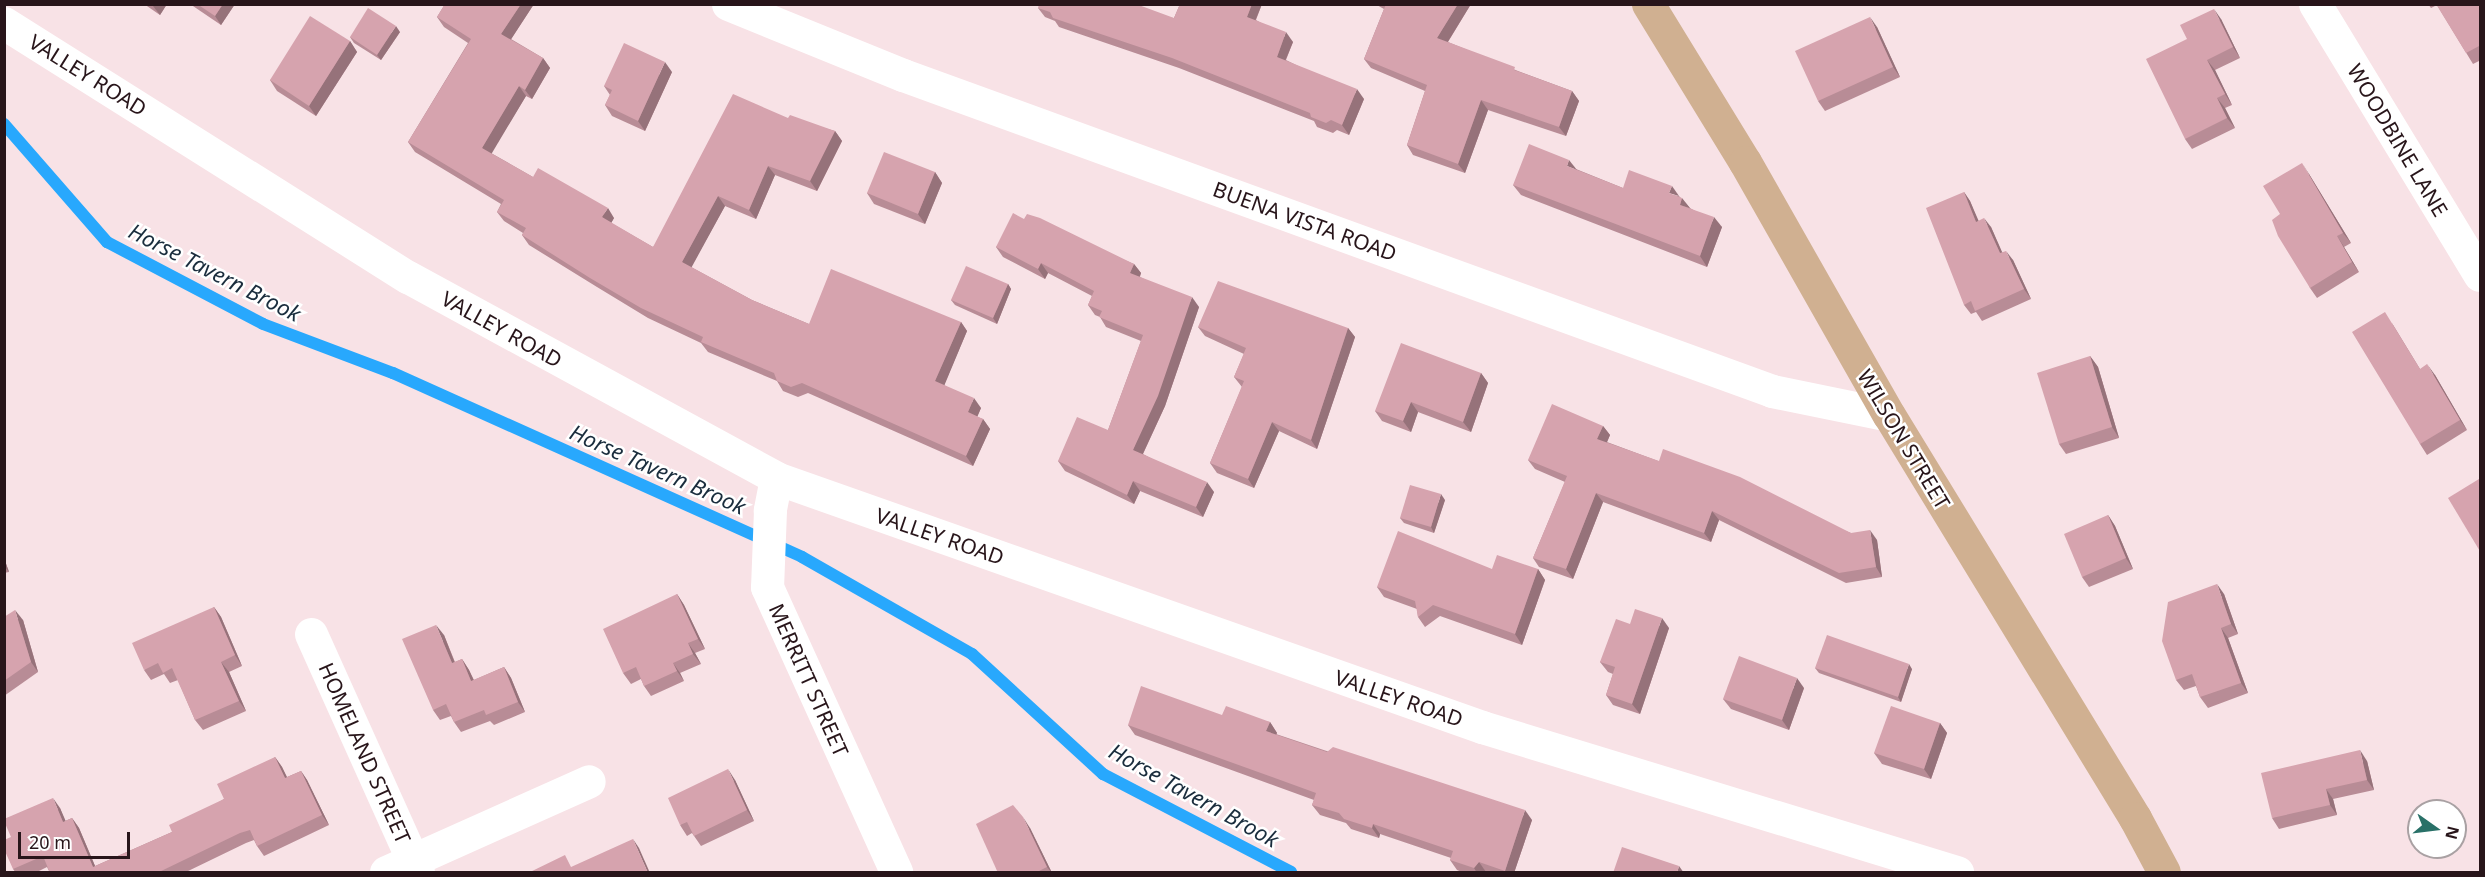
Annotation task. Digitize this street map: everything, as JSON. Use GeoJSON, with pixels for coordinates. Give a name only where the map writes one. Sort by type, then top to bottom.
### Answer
{"type":"FeatureCollection","features":[{"type":"Feature","properties":{"kind":"main road","name":"WILSON STREET"},"geometry":{"type":"LineString","coordinates":[[1648,4],[1744,162],[1888,416],[2135,818],[2164,873]]}},
{"type":"Feature","properties":{"kind":"street","name":"BUENA VISTA ROAD"},"geometry":{"type":"LineString","coordinates":[[728,4],[903,75],[1772,391],[1888,416]]}},
{"type":"Feature","properties":{"kind":"street","name":"WOODBINE LANE"},"geometry":{"type":"LineString","coordinates":[[2315,4],[2481,275]]}},
{"type":"Feature","properties":{"kind":"street","name":"VALLEY ROAD"},"geometry":{"type":"LineString","coordinates":[[4,23],[408,277],[773,494],[1482,727],[1957,873]]}},
{"type":"Feature","properties":{"kind":"street","name":"MERRITT STREET"},"geometry":{"type":"LineString","coordinates":[[773,494],[767,587],[896,873]]}},
{"type":"Feature","properties":{"kind":"street","name":"HOMELAND STREET"},"geometry":{"type":"LineString","coordinates":[[311,634],[406,869]]}},
{"type":"Feature","properties":{"kind":"street"},"geometry":{"type":"LineString","coordinates":[[406,869],[589,781]]}},
{"type":"Feature","properties":{"kind":"building"},"geometry":{"type":"Polygon","coordinates":[[[197,4],[223,4],[215,16],[197,4]]]}},
{"type":"Feature","properties":{"kind":"building"},"geometry":{"type":"Polygon","coordinates":[[[445,4],[521,4],[501,34],[543,58],[525,90],[519,86],[482,148],[533,177],[538,168],[608,208],[602,217],[653,247],[733,94],[788,118],[790,115],[835,131],[810,181],[768,166],[749,210],[718,196],[682,262],[752,300],[809,324],[831,269],[961,322],[935,381],[974,398],[968,412],[983,419],[966,456],[802,383],[791,387],[777,381],[774,373],[701,342],[703,337],[641,308],[522,235],[526,228],[497,212],[504,200],[408,142],[471,39],[437,17],[445,4]]]}},
{"type":"Feature","properties":{"kind":"building"},"geometry":{"type":"Polygon","coordinates":[[[1039,4],[1136,4],[1174,18],[1180,4],[1252,4],[1247,17],[1286,32],[1277,57],[1357,89],[1342,125],[1331,120],[1326,123],[1311,117],[1310,113],[1172,58],[1053,18],[1050,12],[1038,8],[1039,4]]]}},
{"type":"Feature","properties":{"kind":"building"},"geometry":{"type":"Polygon","coordinates":[[[1386,4],[1458,4],[1437,38],[1572,91],[1559,127],[1481,100],[1458,164],[1407,145],[1427,85],[1364,59],[1386,4]]]}},
{"type":"Feature","properties":{"kind":"building"},"geometry":{"type":"Polygon","coordinates":[[[2436,4],[2481,4],[2481,45],[2466,53],[2436,4]]]}},
{"type":"Feature","properties":{"kind":"building"},"geometry":{"type":"Polygon","coordinates":[[[368,8],[396,26],[377,55],[350,37],[368,8]]]}},
{"type":"Feature","properties":{"kind":"building"},"geometry":{"type":"Polygon","coordinates":[[[2214,9],[2233,47],[2207,60],[2225,94],[2217,98],[2227,118],[2185,139],[2146,59],[2187,39],[2180,25],[2214,9]]]}},
{"type":"Feature","properties":{"kind":"building"},"geometry":{"type":"Polygon","coordinates":[[[310,16],[350,41],[309,106],[270,80],[310,16]]]}},
{"type":"Feature","properties":{"kind":"building"},"geometry":{"type":"Polygon","coordinates":[[[1870,17],[1893,67],[1818,101],[1795,51],[1870,17]]]}},
{"type":"Feature","properties":{"kind":"building"},"geometry":{"type":"Polygon","coordinates":[[[624,43],[665,62],[638,121],[605,105],[612,90],[604,86],[624,43]]]}},
{"type":"Feature","properties":{"kind":"building"},"geometry":{"type":"Polygon","coordinates":[[[1529,144],[1569,160],[1567,166],[1623,188],[1629,170],[1672,186],[1669,193],[1682,198],[1680,205],[1714,217],[1700,256],[1513,185],[1529,144]]]}},
{"type":"Feature","properties":{"kind":"building"},"geometry":{"type":"Polygon","coordinates":[[[884,152],[935,172],[918,214],[867,193],[884,152]]]}},
{"type":"Feature","properties":{"kind":"building"},"geometry":{"type":"Polygon","coordinates":[[[2302,163],[2343,233],[2337,236],[2352,262],[2310,288],[2278,236],[2272,220],[2280,214],[2263,186],[2302,163]]]}},
{"type":"Feature","properties":{"kind":"building"},"geometry":{"type":"Polygon","coordinates":[[[1964,192],[1976,222],[1984,218],[2000,253],[2006,251],[2024,289],[1975,311],[1971,301],[1964,305],[1926,208],[1964,192]]]}},
{"type":"Feature","properties":{"kind":"building"},"geometry":{"type":"Polygon","coordinates":[[[1013,213],[1024,219],[1027,214],[1040,218],[1134,264],[1130,273],[1192,297],[1158,396],[1133,450],[1207,482],[1196,507],[1133,481],[1127,495],[1058,461],[1077,417],[1108,430],[1143,335],[1099,317],[1102,311],[1088,305],[1094,291],[1041,263],[1038,269],[996,247],[1013,213]]]}},
{"type":"Feature","properties":{"kind":"building"},"geometry":{"type":"Polygon","coordinates":[[[966,266],[1008,284],[993,318],[951,300],[966,266]]]}},
{"type":"Feature","properties":{"kind":"building"},"geometry":{"type":"Polygon","coordinates":[[[1218,281],[1348,328],[1311,440],[1272,422],[1248,479],[1210,463],[1244,381],[1234,377],[1246,348],[1198,327],[1218,281]]]}},
{"type":"Feature","properties":{"kind":"building"},"geometry":{"type":"Polygon","coordinates":[[[2385,312],[2420,369],[2427,364],[2460,420],[2420,444],[2352,332],[2385,312]]]}},
{"type":"Feature","properties":{"kind":"building"},"geometry":{"type":"Polygon","coordinates":[[[1401,343],[1481,373],[1463,422],[1411,402],[1403,421],[1375,411],[1401,343]]]}},
{"type":"Feature","properties":{"kind":"building"},"geometry":{"type":"Polygon","coordinates":[[[2090,356],[2112,427],[2059,444],[2037,373],[2090,356]]]}},
{"type":"Feature","properties":{"kind":"building"},"geometry":{"type":"Polygon","coordinates":[[[1552,404],[1603,426],[1597,439],[1659,461],[1663,449],[1740,477],[1851,533],[1870,530],[1876,567],[1839,573],[1712,511],[1704,533],[1596,493],[1566,569],[1533,558],[1567,476],[1528,460],[1552,404]]]}},
{"type":"Feature","properties":{"kind":"building"},"geometry":{"type":"Polygon","coordinates":[[[2479,479],[2481,483],[2481,553],[2448,498],[2479,479]]]}},
{"type":"Feature","properties":{"kind":"building"},"geometry":{"type":"Polygon","coordinates":[[[1410,485],[1441,494],[1431,527],[1400,518],[1410,485]]]}},
{"type":"Feature","properties":{"kind":"building"},"geometry":{"type":"Polygon","coordinates":[[[2108,515],[2126,558],[2082,577],[2064,534],[2108,515]]]}},
{"type":"Feature","properties":{"kind":"building"},"geometry":{"type":"Polygon","coordinates":[[[1398,531],[1492,569],[1497,555],[1538,569],[1515,634],[1433,605],[1418,617],[1415,601],[1377,587],[1398,531]]]}},
{"type":"Feature","properties":{"kind":"building"},"geometry":{"type":"Polygon","coordinates":[[[2217,584],[2231,624],[2221,628],[2241,683],[2200,697],[2192,674],[2176,680],[2162,641],[2168,602],[2217,584]]]}},
{"type":"Feature","properties":{"kind":"building"},"geometry":{"type":"Polygon","coordinates":[[[677,594],[698,639],[688,643],[693,654],[673,663],[677,671],[644,686],[636,667],[623,673],[603,629],[677,594]]]}},
{"type":"Feature","properties":{"kind":"building"},"geometry":{"type":"Polygon","coordinates":[[[214,607],[235,655],[221,662],[239,701],[195,720],[172,668],[163,673],[158,663],[144,670],[132,643],[214,607]]]}},
{"type":"Feature","properties":{"kind":"building"},"geometry":{"type":"Polygon","coordinates":[[[1635,609],[1662,618],[1632,704],[1606,695],[1615,667],[1600,662],[1616,619],[1630,624],[1635,609]]]}},
{"type":"Feature","properties":{"kind":"building"},"geometry":{"type":"Polygon","coordinates":[[[15,610],[31,662],[4,681],[4,617],[15,610]]]}},
{"type":"Feature","properties":{"kind":"building"},"geometry":{"type":"Polygon","coordinates":[[[436,625],[452,663],[462,659],[471,681],[504,667],[518,702],[486,715],[484,710],[454,722],[446,704],[433,710],[402,639],[436,625]]]}},
{"type":"Feature","properties":{"kind":"building"},"geometry":{"type":"Polygon","coordinates":[[[1827,635],[1909,664],[1898,697],[1815,668],[1827,635]]]}},
{"type":"Feature","properties":{"kind":"building"},"geometry":{"type":"Polygon","coordinates":[[[1739,656],[1797,678],[1782,720],[1723,699],[1739,656]]]}},
{"type":"Feature","properties":{"kind":"building"},"geometry":{"type":"Polygon","coordinates":[[[1141,686],[1222,715],[1226,706],[1270,722],[1266,731],[1327,752],[1333,747],[1525,810],[1505,871],[1479,862],[1474,868],[1450,860],[1453,851],[1373,824],[1372,828],[1344,819],[1339,813],[1312,805],[1316,793],[1128,725],[1141,686]]]}},
{"type":"Feature","properties":{"kind":"building"},"geometry":{"type":"Polygon","coordinates":[[[1891,706],[1940,723],[1924,769],[1874,753],[1891,706]]]}},
{"type":"Feature","properties":{"kind":"building"},"geometry":{"type":"Polygon","coordinates":[[[2360,750],[2367,780],[2326,789],[2330,805],[2272,818],[2261,773],[2360,750]]]}},
{"type":"Feature","properties":{"kind":"building"},"geometry":{"type":"Polygon","coordinates":[[[275,757],[285,778],[301,771],[322,815],[257,846],[250,830],[157,873],[50,873],[43,856],[13,869],[4,849],[4,840],[11,837],[4,819],[53,798],[63,822],[72,818],[93,867],[172,832],[169,825],[224,799],[217,784],[275,757]]]}},
{"type":"Feature","properties":{"kind":"building"},"geometry":{"type":"Polygon","coordinates":[[[728,769],[747,810],[694,836],[687,822],[680,825],[668,798],[728,769]]]}},
{"type":"Feature","properties":{"kind":"building"},"geometry":{"type":"Polygon","coordinates":[[[1013,805],[1023,817],[1047,867],[1035,873],[998,873],[976,824],[1013,805]]]}},
{"type":"Feature","properties":{"kind":"building"},"geometry":{"type":"Polygon","coordinates":[[[633,839],[648,873],[528,873],[565,855],[571,867],[633,839]]]}},
{"type":"Feature","properties":{"kind":"building"},"geometry":{"type":"Polygon","coordinates":[[[1622,847],[1679,866],[1677,873],[1613,873],[1622,847]]]}},
{"type":"Feature","properties":{"kind":"waterway","name":"Horse Tavern Brook"},"geometry":{"type":"LineString","coordinates":[[4,124],[107,242],[263,324],[393,373],[802,557],[972,654],[1103,774],[1291,872]]}}]}
